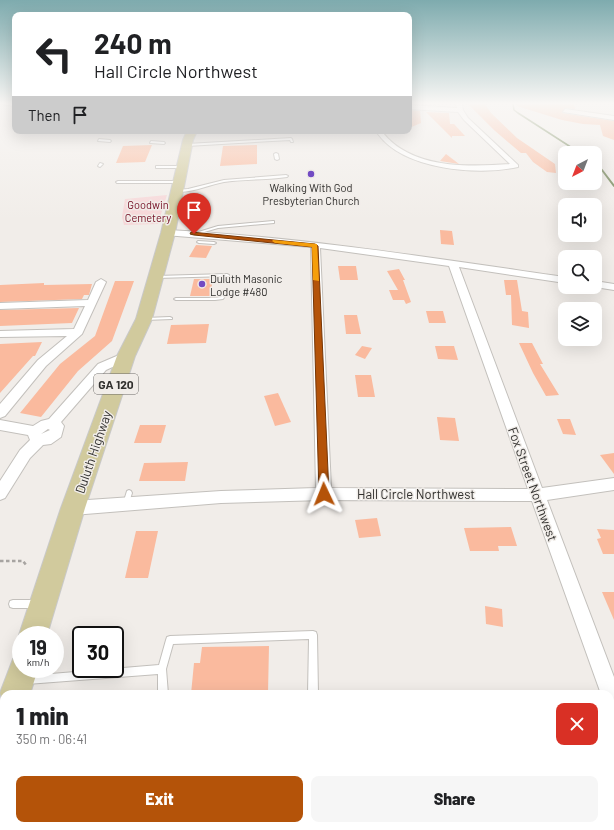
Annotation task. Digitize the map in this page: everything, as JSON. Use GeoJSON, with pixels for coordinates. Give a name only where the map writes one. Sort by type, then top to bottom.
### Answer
{"type":"FeatureCollection","features":[{"type":"Feature","properties":{"kind":"main road","name":"Duluth Highway"},"geometry":{"type":"LineString","coordinates":[[36,626],[73,508],[126,356],[144,319],[154,277],[168,233],[189,143]]}},
{"type":"Feature","properties":{"kind":"street"},"geometry":{"type":"LineString","coordinates":[[387,143],[430,164],[465,169],[516,166],[491,143]]}},
{"type":"Feature","properties":{"kind":"street"},"geometry":{"type":"LineString","coordinates":[[168,233],[194,234],[213,239],[315,246],[558,279]]}},
{"type":"Feature","properties":{"kind":"street"},"geometry":{"type":"LineString","coordinates":[[315,246],[324,494]]}},
{"type":"Feature","properties":{"kind":"street","name":"Fox Street Northwest"},"geometry":{"type":"LineString","coordinates":[[453,265],[609,690]]}},
{"type":"Feature","properties":{"kind":"street"},"geometry":{"type":"LineString","coordinates":[[0,412],[42,363],[78,332],[101,282]]}},
{"type":"Feature","properties":{"kind":"street"},"geometry":{"type":"LineString","coordinates":[[602,285],[614,287]]}},
{"type":"Feature","properties":{"kind":"street"},"geometry":{"type":"LineString","coordinates":[[0,306],[91,303]]}},
{"type":"Feature","properties":{"kind":"street"},"geometry":{"type":"LineString","coordinates":[[0,334],[78,332]]}},
{"type":"Feature","properties":{"kind":"street"},"geometry":{"type":"LineString","coordinates":[[0,425],[46,440],[55,435],[57,428],[52,424],[102,367],[126,356]]}},
{"type":"Feature","properties":{"kind":"street"},"geometry":{"type":"LineString","coordinates":[[0,494],[37,436]]}},
{"type":"Feature","properties":{"kind":"street","name":"Hall Circle Northwest"},"geometry":{"type":"LineString","coordinates":[[73,508],[128,499],[324,494],[537,495],[614,484]]}},
{"type":"Feature","properties":{"kind":"lane"},"geometry":{"type":"LineString","coordinates":[[207,143],[212,144],[232,143]]}},
{"type":"Feature","properties":{"kind":"lane"},"geometry":{"type":"LineString","coordinates":[[211,148],[212,144]]}},
{"type":"Feature","properties":{"kind":"lane"},"geometry":{"type":"LineString","coordinates":[[276,154],[277,159]]}},
{"type":"Feature","properties":{"kind":"lane"},"geometry":{"type":"LineString","coordinates":[[155,166],[179,180],[188,190],[224,181],[286,176]]}},
{"type":"Feature","properties":{"kind":"lane"},"geometry":{"type":"LineString","coordinates":[[118,182],[179,180]]}},
{"type":"Feature","properties":{"kind":"lane"},"geometry":{"type":"LineString","coordinates":[[194,234],[218,227],[273,222]]}},
{"type":"Feature","properties":{"kind":"lane"},"geometry":{"type":"LineString","coordinates":[[199,242],[206,243],[213,239]]}},
{"type":"Feature","properties":{"kind":"lane"},"geometry":{"type":"LineString","coordinates":[[206,243],[213,239]]}},
{"type":"Feature","properties":{"kind":"lane"},"geometry":{"type":"LineString","coordinates":[[154,277],[227,275]]}},
{"type":"Feature","properties":{"kind":"lane"},"geometry":{"type":"LineString","coordinates":[[176,299],[216,299],[221,298],[224,295]]}},
{"type":"Feature","properties":{"kind":"lane"},"geometry":{"type":"LineString","coordinates":[[144,319],[170,318]]}},
{"type":"Feature","properties":{"kind":"lane"},"geometry":{"type":"LineString","coordinates":[[13,604],[43,604]]}},
{"type":"Feature","properties":{"kind":"lane"},"geometry":{"type":"LineString","coordinates":[[163,690],[162,669],[170,640],[313,635],[313,690]]}},
{"type":"Feature","properties":{"kind":"lane"},"geometry":{"type":"LineString","coordinates":[[19,681],[162,669]]}},
{"type":"Feature","properties":{"kind":"path"},"geometry":{"type":"LineString","coordinates":[[0,561],[23,561],[26,565]]}},
{"type":"Feature","properties":{"kind":"green space","name":"Goodwin Cemetery"},"geometry":{"type":"Polygon","coordinates":[[[167,195],[158,224],[124,225],[122,217],[125,199],[167,195]]]}},
{"type":"Feature","properties":{"kind":"building"},"geometry":{"type":"Polygon","coordinates":[[[509,143],[524,143],[555,164],[556,173],[547,172],[533,162],[526,153],[521,153],[509,143]]]}},
{"type":"Feature","properties":{"kind":"building"},"geometry":{"type":"Polygon","coordinates":[[[152,145],[145,162],[116,163],[123,146],[152,145]]]}},
{"type":"Feature","properties":{"kind":"building"},"geometry":{"type":"Polygon","coordinates":[[[257,145],[257,164],[220,166],[223,146],[257,145]]]}},
{"type":"Feature","properties":{"kind":"building"},"geometry":{"type":"Polygon","coordinates":[[[446,154],[459,164],[440,161],[446,154]]]}},
{"type":"Feature","properties":{"kind":"building"},"geometry":{"type":"Polygon","coordinates":[[[440,230],[452,231],[454,245],[441,244],[440,230]]]}},
{"type":"Feature","properties":{"kind":"building"},"geometry":{"type":"Polygon","coordinates":[[[196,245],[212,246],[206,258],[189,257],[196,245]]]}},
{"type":"Feature","properties":{"kind":"building"},"geometry":{"type":"Polygon","coordinates":[[[338,266],[356,266],[358,280],[340,280],[338,266]]]}},
{"type":"Feature","properties":{"kind":"building"},"geometry":{"type":"Polygon","coordinates":[[[399,269],[405,280],[403,280],[411,302],[406,304],[404,300],[393,300],[389,290],[398,290],[387,271],[399,269]]]}},
{"type":"Feature","properties":{"kind":"building","name":"Duluth Masonic Lodge #480"},"geometry":{"type":"Polygon","coordinates":[[[194,279],[213,279],[210,296],[190,296],[194,279]]]}},
{"type":"Feature","properties":{"kind":"building"},"geometry":{"type":"Polygon","coordinates":[[[504,280],[517,280],[522,311],[528,312],[529,328],[512,325],[511,295],[506,295],[504,280]]]}},
{"type":"Feature","properties":{"kind":"building"},"geometry":{"type":"Polygon","coordinates":[[[115,281],[134,281],[112,341],[78,371],[41,417],[20,413],[60,364],[95,336],[115,281]]]}},
{"type":"Feature","properties":{"kind":"building"},"geometry":{"type":"Polygon","coordinates":[[[44,283],[44,285],[92,284],[89,295],[84,295],[82,299],[0,302],[0,285],[44,283]]]}},
{"type":"Feature","properties":{"kind":"building"},"geometry":{"type":"Polygon","coordinates":[[[79,308],[72,323],[0,326],[0,310],[79,308]]]}},
{"type":"Feature","properties":{"kind":"building"},"geometry":{"type":"Polygon","coordinates":[[[426,311],[443,311],[446,323],[429,323],[426,311]]]}},
{"type":"Feature","properties":{"kind":"building"},"geometry":{"type":"Polygon","coordinates":[[[344,315],[357,315],[361,334],[346,334],[344,315]]]}},
{"type":"Feature","properties":{"kind":"building"},"geometry":{"type":"Polygon","coordinates":[[[209,324],[206,343],[167,344],[171,325],[209,324]]]}},
{"type":"Feature","properties":{"kind":"building"},"geometry":{"type":"Polygon","coordinates":[[[42,342],[35,356],[33,356],[0,393],[0,344],[42,342]]]}},
{"type":"Feature","properties":{"kind":"building"},"geometry":{"type":"Polygon","coordinates":[[[519,343],[532,343],[543,364],[540,364],[559,395],[546,396],[519,343]]]}},
{"type":"Feature","properties":{"kind":"building"},"geometry":{"type":"Polygon","coordinates":[[[362,346],[372,348],[365,359],[355,355],[362,346]]]}},
{"type":"Feature","properties":{"kind":"building"},"geometry":{"type":"Polygon","coordinates":[[[435,346],[454,346],[458,360],[438,359],[435,346]]]}},
{"type":"Feature","properties":{"kind":"building"},"geometry":{"type":"Polygon","coordinates":[[[355,375],[371,375],[375,397],[358,397],[355,375]]]}},
{"type":"Feature","properties":{"kind":"building"},"geometry":{"type":"Polygon","coordinates":[[[278,393],[291,422],[275,426],[264,396],[278,393]]]}},
{"type":"Feature","properties":{"kind":"building"},"geometry":{"type":"Polygon","coordinates":[[[437,417],[455,418],[459,441],[440,440],[437,417]]]}},
{"type":"Feature","properties":{"kind":"building"},"geometry":{"type":"Polygon","coordinates":[[[557,419],[570,419],[576,435],[563,434],[557,419]]]}},
{"type":"Feature","properties":{"kind":"building"},"geometry":{"type":"Polygon","coordinates":[[[140,425],[166,425],[161,443],[134,443],[140,425]]]}},
{"type":"Feature","properties":{"kind":"building"},"geometry":{"type":"Polygon","coordinates":[[[614,453],[614,474],[600,455],[614,453]]]}},
{"type":"Feature","properties":{"kind":"building"},"geometry":{"type":"Polygon","coordinates":[[[188,462],[185,481],[139,481],[144,463],[188,462]]]}},
{"type":"Feature","properties":{"kind":"building"},"geometry":{"type":"Polygon","coordinates":[[[377,518],[381,536],[359,538],[355,520],[377,518]]]}},
{"type":"Feature","properties":{"kind":"building"},"geometry":{"type":"Polygon","coordinates":[[[511,527],[517,546],[498,546],[499,551],[470,551],[464,528],[511,527]]]}},
{"type":"Feature","properties":{"kind":"building"},"geometry":{"type":"Polygon","coordinates":[[[597,529],[614,530],[614,554],[603,554],[597,539],[601,538],[597,529]]]}},
{"type":"Feature","properties":{"kind":"building"},"geometry":{"type":"Polygon","coordinates":[[[136,531],[158,531],[148,578],[125,578],[136,531]]]}},
{"type":"Feature","properties":{"kind":"building"},"geometry":{"type":"Polygon","coordinates":[[[602,592],[614,592],[614,620],[602,592]]]}},
{"type":"Feature","properties":{"kind":"building"},"geometry":{"type":"Polygon","coordinates":[[[485,606],[502,609],[503,627],[486,624],[485,606]]]}},
{"type":"Feature","properties":{"kind":"building"},"geometry":{"type":"Polygon","coordinates":[[[269,646],[268,690],[191,690],[194,663],[200,663],[202,647],[269,646]]]}},
{"type":"Feature","properties":{"kind":"waterway"},"geometry":{"type":"LineString","coordinates":[[564,143],[569,146]]}},
{"type":"Feature","properties":{"kind":"waterway"},"geometry":{"type":"LineString","coordinates":[[602,170],[614,186]]}},
{"type":"Feature","properties":{"kind":"slow traffic"},"geometry":{"type":"LineString","coordinates":[[275,241],[315,246],[316,280]]}},
{"type":"Feature","properties":{"kind":"place","name":"Walking With God Presbyterian Church"},"geometry":{"type":"Point","coordinates":[311,174]}},
{"type":"Feature","properties":{"kind":"place","name":"Duluth Masonic Lodge #480"},"geometry":{"type":"Point","coordinates":[202,284]}},
{"type":"Feature","properties":{"kind":"route"},"geometry":{"type":"LineString","coordinates":[[194,234],[315,246],[324,494]]}}]}
